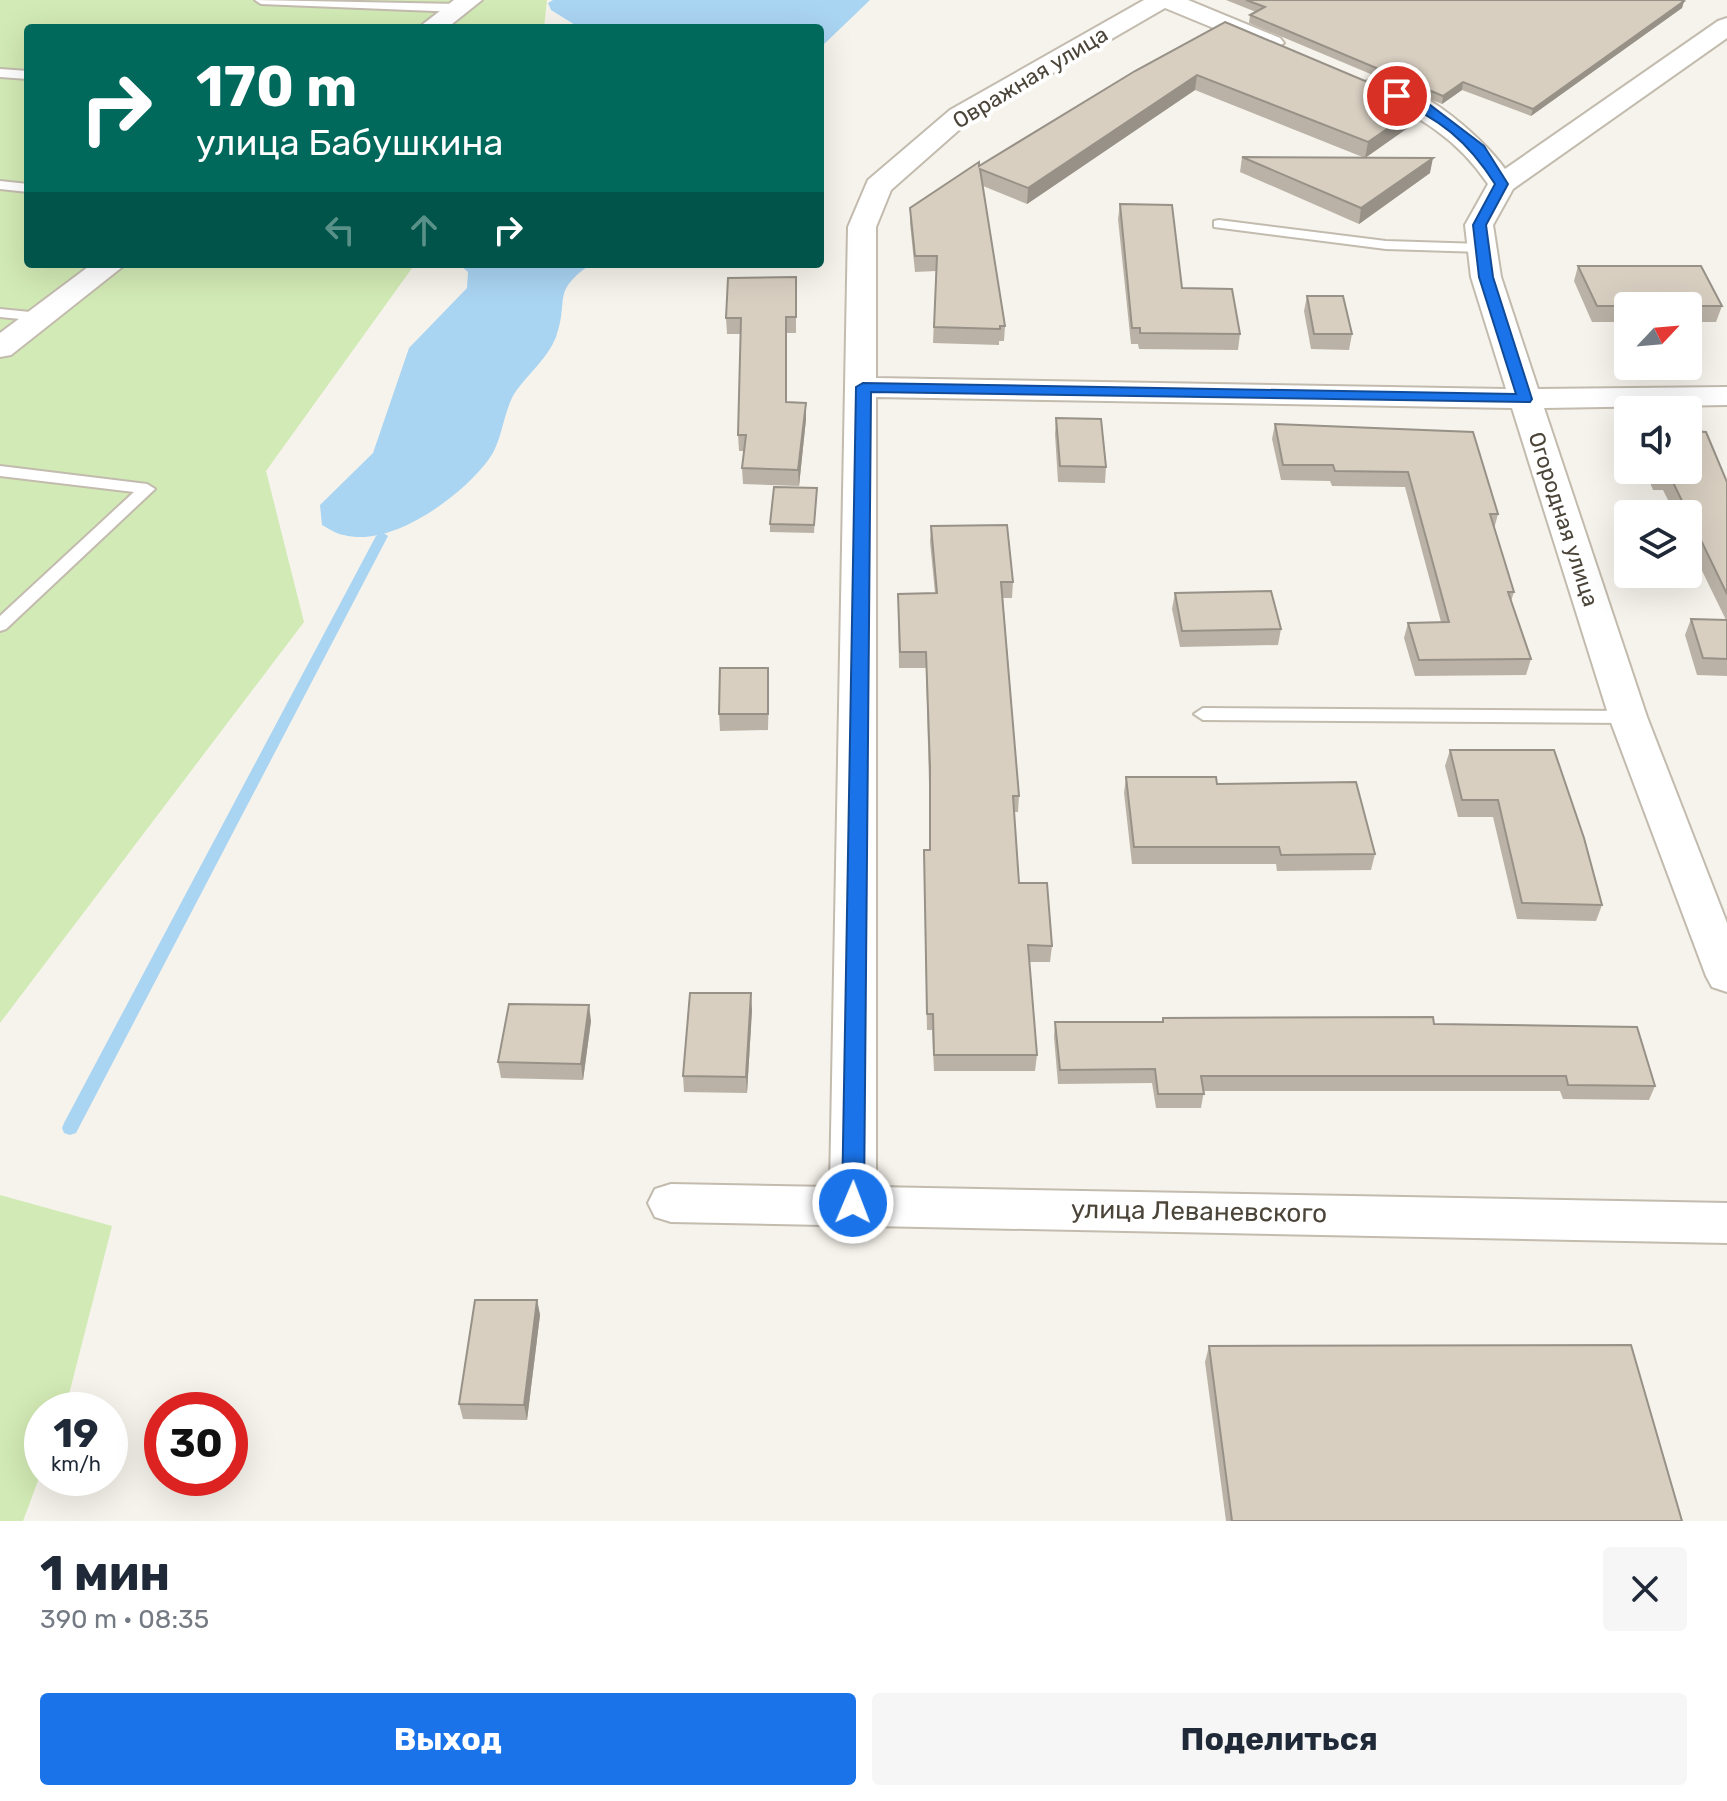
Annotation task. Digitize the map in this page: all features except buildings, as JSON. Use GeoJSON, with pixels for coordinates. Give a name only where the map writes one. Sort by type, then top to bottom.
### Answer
{"type":"FeatureCollection","features":[{"type":"Feature","properties":{"kind":"street","name":"Овражная улица"},"geometry":{"type":"LineString","coordinates":[[853,1203],[863,387],[862,227],[878,186],[959,116],[1164,0],[1296,54]]}},
{"type":"Feature","properties":{"kind":"street"},"geometry":{"type":"LineString","coordinates":[[437,24],[465,4]]}},
{"type":"Feature","properties":{"kind":"street","name":"Огородная улица"},"geometry":{"type":"LineString","coordinates":[[1727,26],[1502,184],[1479,225],[1486,277],[1628,717],[1727,976]]}},
{"type":"Feature","properties":{"kind":"street"},"geometry":{"type":"LineString","coordinates":[[1353,78],[1425,108],[1480,149],[1502,184]]}},
{"type":"Feature","properties":{"kind":"street"},"geometry":{"type":"LineString","coordinates":[[0,348],[106,268]]}},
{"type":"Feature","properties":{"kind":"street"},"geometry":{"type":"LineString","coordinates":[[863,387],[1525,399],[1727,396]]}},
{"type":"Feature","properties":{"kind":"street","name":"улица Леваневского"},"geometry":{"type":"LineString","coordinates":[[671,1203],[853,1203],[1727,1223]]}},
{"type":"Feature","properties":{"kind":"lane"},"geometry":{"type":"LineString","coordinates":[[261,0],[465,4]]}},
{"type":"Feature","properties":{"kind":"lane"},"geometry":{"type":"LineString","coordinates":[[0,73],[24,75]]}},
{"type":"Feature","properties":{"kind":"lane"},"geometry":{"type":"LineString","coordinates":[[0,185],[24,188]]}},
{"type":"Feature","properties":{"kind":"lane"},"geometry":{"type":"LineString","coordinates":[[1219,224],[1386,245],[1482,248]]}},
{"type":"Feature","properties":{"kind":"lane"},"geometry":{"type":"LineString","coordinates":[[0,313],[40,317]]}},
{"type":"Feature","properties":{"kind":"lane"},"geometry":{"type":"LineString","coordinates":[[0,471],[147,489],[0,625]]}},
{"type":"Feature","properties":{"kind":"lane"},"geometry":{"type":"LineString","coordinates":[[1203,714],[1628,717]]}},
{"type":"Feature","properties":{"kind":"green space"},"geometry":{"type":"Polygon","coordinates":[[[0,0],[547,0],[544,24],[24,24],[24,268],[412,268],[266,471],[304,622],[0,1023],[0,0]]]}},
{"type":"Feature","properties":{"kind":"green space"},"geometry":{"type":"Polygon","coordinates":[[[0,1195],[112,1226],[70,1392],[24,1392],[24,1496],[32,1496],[23,1521],[0,1521],[0,1195]]]}},
{"type":"Feature","properties":{"kind":"water"},"geometry":{"type":"Polygon","coordinates":[[[553,0],[870,0],[824,44],[824,24],[574,24],[551,10],[548,3],[553,0]]]}},
{"type":"Feature","properties":{"kind":"water"},"geometry":{"type":"Polygon","coordinates":[[[464,268],[586,268],[570,282],[563,297],[556,337],[543,359],[516,391],[494,451],[462,488],[424,516],[383,534],[363,537],[344,535],[322,525],[320,505],[373,453],[409,348],[467,288],[468,272],[464,268]]]}},
{"type":"Feature","properties":{"kind":"waterway"},"geometry":{"type":"LineString","coordinates":[[70,1128],[382,536]]}},
{"type":"Feature","properties":{"kind":"route"},"geometry":{"type":"LineString","coordinates":[[853,1203],[863,387],[1525,399],[1486,277],[1479,225],[1502,184],[1480,149],[1425,108],[1397,96]]}}]}
